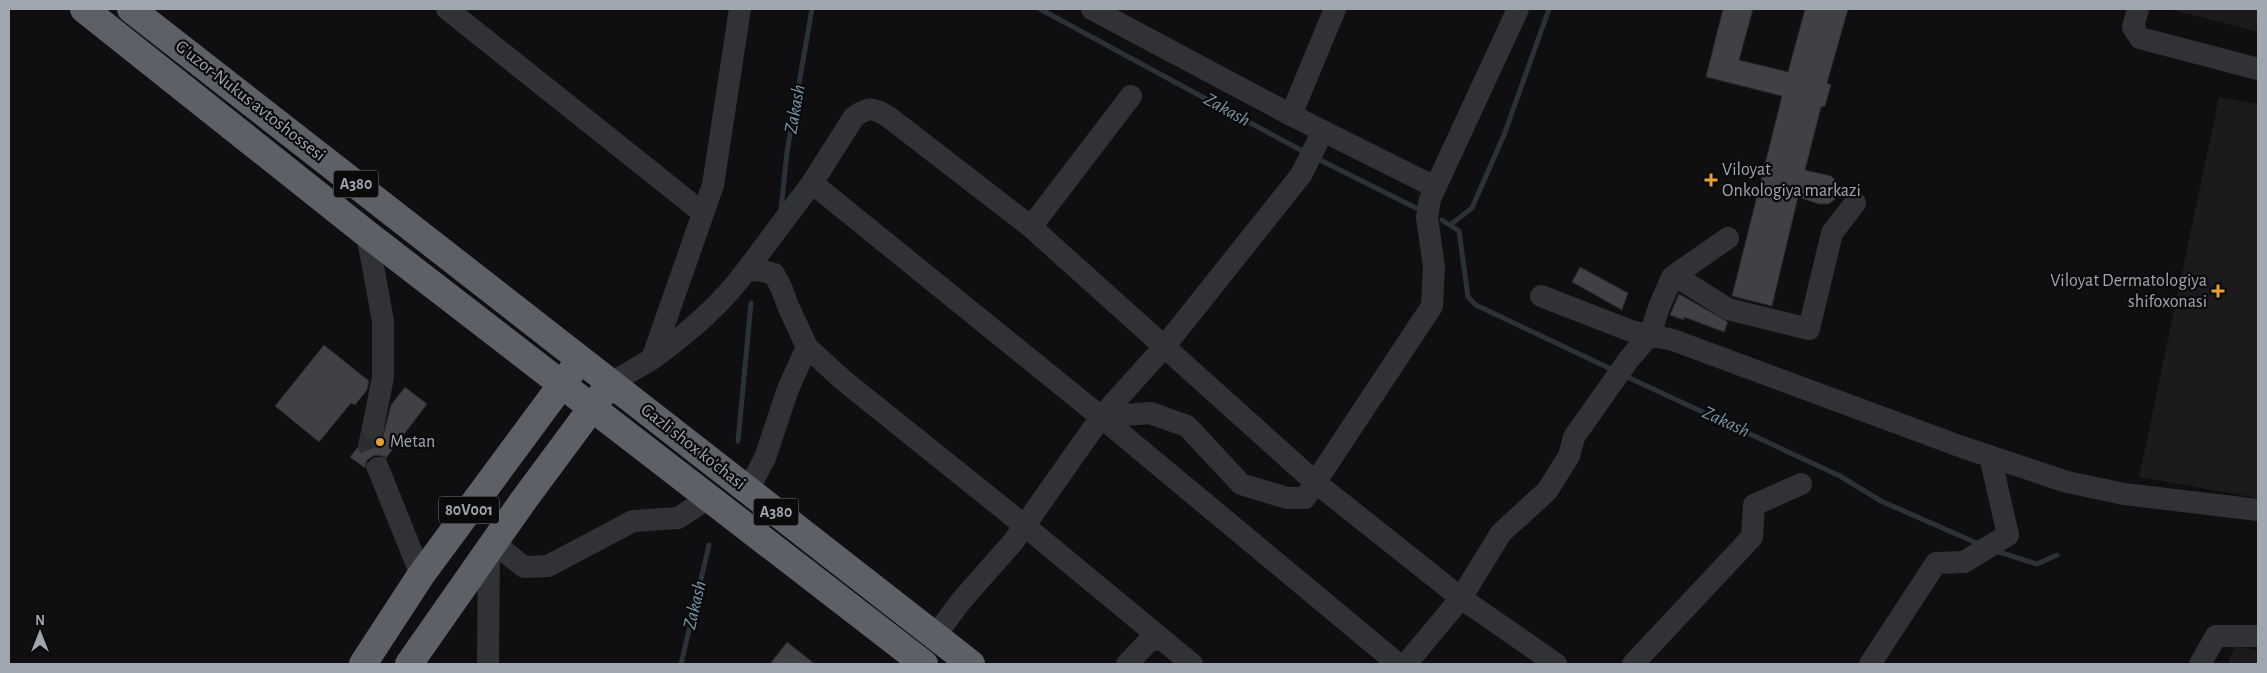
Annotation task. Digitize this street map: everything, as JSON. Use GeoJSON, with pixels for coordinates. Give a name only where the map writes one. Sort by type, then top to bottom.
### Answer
{"type":"FeatureCollection","features":[{"type":"Feature","properties":{"kind":"highway","name":"G'uzor-Nukus avtoshossesi"},"geometry":{"type":"LineString","coordinates":[[84,9],[366,234],[563,384]]}},
{"type":"Feature","properties":{"kind":"highway","name":"G'uzor-Nukus avtoshossesi"},"geometry":{"type":"LineString","coordinates":[[131,9],[581,359]]}},
{"type":"Feature","properties":{"kind":"highway","name":"Gazli shox ko'chasi"},"geometry":{"type":"LineString","coordinates":[[581,359],[971,664]]}},
{"type":"Feature","properties":{"kind":"highway","name":"80V001"},"geometry":{"type":"LineString","coordinates":[[363,664],[422,575],[581,359]]}},
{"type":"Feature","properties":{"kind":"highway","name":"80V001"},"geometry":{"type":"LineString","coordinates":[[409,664],[611,382]]}},
{"type":"Feature","properties":{"kind":"highway","name":"A380"},"geometry":{"type":"LineString","coordinates":[[563,384],[592,407]]}},
{"type":"Feature","properties":{"kind":"highway","name":"Gazli shox ko'chasi"},"geometry":{"type":"LineString","coordinates":[[592,407],[924,664]]}},
{"type":"Feature","properties":{"kind":"lane"},"geometry":{"type":"LineString","coordinates":[[447,9],[703,213]]}},
{"type":"Feature","properties":{"kind":"lane"},"geometry":{"type":"LineString","coordinates":[[1092,9],[1291,115],[1321,135],[1435,188]]}},
{"type":"Feature","properties":{"kind":"lane"},"geometry":{"type":"LineString","coordinates":[[1291,115],[1335,9]]}},
{"type":"Feature","properties":{"kind":"lane"},"geometry":{"type":"LineString","coordinates":[[1101,417],[1150,413],[1188,426],[1241,484],[1287,498],[1305,498],[1432,306],[1434,267],[1427,218],[1435,188],[1518,9]]}},
{"type":"Feature","properties":{"kind":"lane"},"geometry":{"type":"LineString","coordinates":[[2138,9],[2133,27],[2140,38],[2258,69]]}},
{"type":"Feature","properties":{"kind":"lane"},"geometry":{"type":"LineString","coordinates":[[652,359],[713,185],[737,11]]}},
{"type":"Feature","properties":{"kind":"lane"},"geometry":{"type":"LineString","coordinates":[[1031,227],[1131,96]]}},
{"type":"Feature","properties":{"kind":"lane"},"geometry":{"type":"LineString","coordinates":[[611,382],[652,359],[685,335],[722,300],[812,183],[854,117],[864,109],[878,110],[1031,227],[1315,482],[1462,598],[1556,664]]}},
{"type":"Feature","properties":{"kind":"lane"},"geometry":{"type":"LineString","coordinates":[[935,636],[961,601],[1025,526],[1101,417],[1164,347],[1301,175],[1321,135]]}},
{"type":"Feature","properties":{"kind":"lane"},"geometry":{"type":"LineString","coordinates":[[812,183],[1101,417],[1398,664]]}},
{"type":"Feature","properties":{"kind":"lane"},"geometry":{"type":"LineString","coordinates":[[1672,278],[1685,282],[1728,309],[1809,329],[1832,233],[1854,203]]}},
{"type":"Feature","properties":{"kind":"lane"},"geometry":{"type":"LineString","coordinates":[[366,234],[383,321],[383,377],[373,428]]}},
{"type":"Feature","properties":{"kind":"lane"},"geometry":{"type":"LineString","coordinates":[[1406,664],[1462,598],[1501,533],[1547,491],[1569,456],[1574,437],[1629,360],[1650,335],[1659,307],[1672,278],[1728,238]]}},
{"type":"Feature","properties":{"kind":"lane"},"geometry":{"type":"LineString","coordinates":[[746,271],[759,270],[774,274],[782,287],[788,306],[808,347],[843,380],[1025,526],[1158,638],[1192,664]]}},
{"type":"Feature","properties":{"kind":"lane"},"geometry":{"type":"LineString","coordinates":[[1541,296],[1631,331],[1691,347],[1990,456],[2067,482],[2124,494],[2258,510]]}},
{"type":"Feature","properties":{"kind":"lane"},"geometry":{"type":"LineString","coordinates":[[748,490],[764,458],[785,397],[808,347]]}},
{"type":"Feature","properties":{"kind":"lane"},"geometry":{"type":"LineString","coordinates":[[1870,664],[1936,563],[1964,562],[2008,535],[1990,456]]}},
{"type":"Feature","properties":{"kind":"lane"},"geometry":{"type":"LineString","coordinates":[[378,468],[422,575]]}},
{"type":"Feature","properties":{"kind":"lane"},"geometry":{"type":"LineString","coordinates":[[1633,664],[1752,537],[1754,505],[1801,484]]}},
{"type":"Feature","properties":{"kind":"lane"},"geometry":{"type":"LineString","coordinates":[[492,547],[524,567],[548,566],[633,521],[678,518],[710,497]]}},
{"type":"Feature","properties":{"kind":"lane"},"geometry":{"type":"LineString","coordinates":[[488,664],[492,547]]}},
{"type":"Feature","properties":{"kind":"lane"},"geometry":{"type":"LineString","coordinates":[[2200,664],[2216,636],[2258,636]]}},
{"type":"Feature","properties":{"kind":"lane"},"geometry":{"type":"LineString","coordinates":[[1127,664],[1141,648],[1158,638]]}},
{"type":"Feature","properties":{"kind":"shaded area"},"geometry":{"type":"Polygon","coordinates":[[[2170,9],[2258,9],[2258,32],[2170,9]]]}},
{"type":"Feature","properties":{"kind":"shaded area","name":"Viloyat Dermatologiya shifoxonasi"},"geometry":{"type":"Polygon","coordinates":[[[2219,97],[2258,104],[2258,498],[2139,477],[2219,97]]]}},
{"type":"Feature","properties":{"kind":"shaded area"},"geometry":{"type":"Polygon","coordinates":[[[2235,645],[2258,651],[2258,664],[2228,664],[2235,645]]]}},
{"type":"Feature","properties":{"kind":"building"},"geometry":{"type":"Polygon","coordinates":[[[1723,9],[1753,9],[1739,60],[1788,72],[1805,9],[1848,9],[1827,83],[1831,85],[1825,106],[1821,107],[1805,170],[1831,176],[1838,183],[1839,191],[1836,198],[1829,204],[1819,204],[1798,197],[1772,306],[1732,296],[1782,96],[1706,77],[1723,9]]]}},
{"type":"Feature","properties":{"kind":"building"},"geometry":{"type":"Polygon","coordinates":[[[1580,267],[1628,293],[1622,310],[1572,282],[1580,267]]]}},
{"type":"Feature","properties":{"kind":"building"},"geometry":{"type":"Polygon","coordinates":[[[1679,294],[1728,322],[1724,332],[1684,317],[1684,320],[1670,315],[1679,294]]]}},
{"type":"Feature","properties":{"kind":"building"},"geometry":{"type":"Polygon","coordinates":[[[324,345],[369,381],[367,390],[355,405],[351,403],[319,442],[275,406],[324,345]]]}},
{"type":"Feature","properties":{"kind":"building","name":"Metan"},"geometry":{"type":"Polygon","coordinates":[[[405,387],[427,404],[386,458],[379,455],[373,456],[367,460],[365,468],[350,457],[365,438],[377,441],[383,436],[391,405],[405,387]]]}},
{"type":"Feature","properties":{"kind":"building"},"geometry":{"type":"Polygon","coordinates":[[[787,642],[815,664],[770,664],[787,642]]]}},
{"type":"Feature","properties":{"kind":"waterway","name":"Zakash"},"geometry":{"type":"LineString","coordinates":[[781,209],[787,152],[812,9]]}},
{"type":"Feature","properties":{"kind":"waterway","name":"Zakash"},"geometry":{"type":"LineString","coordinates":[[1040,9],[1306,153]]}},
{"type":"Feature","properties":{"kind":"waterway","name":"Zakash"},"geometry":{"type":"LineString","coordinates":[[1450,225],[1472,208],[1504,135],[1549,9]]}},
{"type":"Feature","properties":{"kind":"waterway","name":"Zakash"},"geometry":{"type":"LineString","coordinates":[[1316,158],[1416,208]]}},
{"type":"Feature","properties":{"kind":"waterway","name":"Zakash"},"geometry":{"type":"LineString","coordinates":[[1442,220],[1459,231],[1468,297],[1476,305],[1613,370]]}},
{"type":"Feature","properties":{"kind":"waterway","name":"Zakash"},"geometry":{"type":"LineString","coordinates":[[738,441],[751,303]]}},
{"type":"Feature","properties":{"kind":"waterway","name":"Zakash"},"geometry":{"type":"LineString","coordinates":[[1623,375],[1840,476],[1881,501],[1981,545]]}},
{"type":"Feature","properties":{"kind":"waterway","name":"Zakash"},"geometry":{"type":"LineString","coordinates":[[681,664],[709,545]]}},
{"type":"Feature","properties":{"kind":"waterway","name":"Zakash"},"geometry":{"type":"LineString","coordinates":[[1996,551],[2037,564],[2057,555]]}},
{"type":"Feature","properties":{"kind":"tunnel"},"geometry":{"type":"LineString","coordinates":[[373,428],[369,446],[378,468]]}},
{"type":"Feature","properties":{"kind":"place","name":"Viloyat Onkologiya markazi"},"geometry":{"type":"Point","coordinates":[1711,180]}},
{"type":"Feature","properties":{"kind":"place","name":"Viloyat Dermatologiya shifoxonasi"},"geometry":{"type":"Point","coordinates":[2218,291]}},
{"type":"Feature","properties":{"kind":"place","name":"Metan"},"geometry":{"type":"Point","coordinates":[380,442]}}]}
